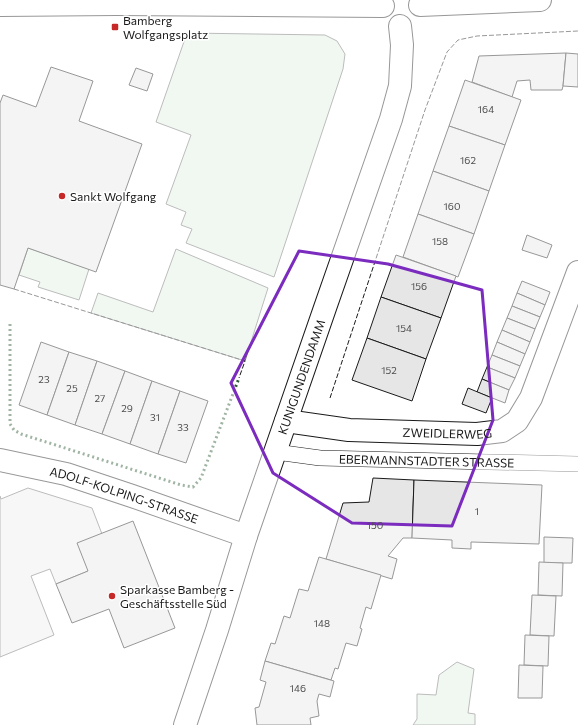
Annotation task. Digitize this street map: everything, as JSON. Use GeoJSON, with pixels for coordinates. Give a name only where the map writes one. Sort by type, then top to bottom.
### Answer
{"type":"FeatureCollection","features":[{"type":"Feature","properties":{"kind":"street"},"geometry":{"type":"LineString","coordinates":[[0,5],[384,3],[383,13],[387,20],[400,26],[415,20],[419,13],[419,3],[540,0]]}},
{"type":"Feature","properties":{"kind":"street","name":"KUNIGUNDENDAMM"},"geometry":{"type":"LineString","coordinates":[[185,725],[218,630],[246,536],[390,119],[400,86],[402,45],[400,26]]}},
{"type":"Feature","properties":{"kind":"street","name":"ZWEIDLERWEG"},"geometry":{"type":"LineString","coordinates":[[286,421],[349,430],[477,434],[502,431],[517,421],[531,398],[578,272]]}},
{"type":"Feature","properties":{"kind":"street","name":"ADOLF-KOLPING-STRASSE"},"geometry":{"type":"LineString","coordinates":[[0,460],[66,474],[246,536]]}},
{"type":"Feature","properties":{"kind":"lane","name":"EBERMANNSTADTER STRASSE"},"geometry":{"type":"LineString","coordinates":[[276,452],[320,458],[578,464]]}},
{"type":"Feature","properties":{"kind":"highlighted area"},"geometry":{"type":"Polygon","coordinates":[[[299,251],[388,264],[482,290],[493,420],[452,526],[352,523],[273,473],[231,383],[299,251]]]}},
{"type":"Feature","properties":{"kind":"green space"},"geometry":{"type":"Polygon","coordinates":[[[187,33],[325,35],[337,41],[345,54],[343,69],[274,277],[186,243],[192,229],[181,225],[186,212],[166,204],[191,135],[156,122],[187,33]]]}},
{"type":"Feature","properties":{"kind":"green space"},"geometry":{"type":"Polygon","coordinates":[[[28,248],[89,269],[79,300],[38,287],[40,282],[19,275],[28,248]]]}},
{"type":"Feature","properties":{"kind":"green space"},"geometry":{"type":"Polygon","coordinates":[[[176,249],[268,288],[245,361],[91,313],[98,293],[153,312],[176,249]]]}},
{"type":"Feature","properties":{"kind":"green space"},"geometry":{"type":"Polygon","coordinates":[[[457,662],[474,669],[468,713],[475,714],[475,725],[413,725],[417,719],[417,694],[436,695],[439,675],[457,662]]]}},
{"type":"Feature","properties":{"kind":"shaded area"},"geometry":{"type":"Polygon","coordinates":[[[28,488],[92,508],[102,534],[88,571],[56,584],[50,569],[31,576],[54,635],[0,657],[0,496],[1,499],[28,488]]]}},
{"type":"Feature","properties":{"kind":"building"},"geometry":{"type":"Polygon","coordinates":[[[566,53],[562,90],[531,90],[530,80],[517,81],[512,97],[472,82],[479,56],[566,53]]]}},
{"type":"Feature","properties":{"kind":"building"},"geometry":{"type":"Polygon","coordinates":[[[566,53],[578,54],[578,87],[563,86],[566,53]]]}},
{"type":"Feature","properties":{"kind":"building","name":"Sankt Wolfgang"},"geometry":{"type":"Polygon","coordinates":[[[51,67],[93,81],[79,121],[142,144],[96,272],[28,248],[14,289],[0,285],[0,103],[3,95],[36,107],[51,67]]]}},
{"type":"Feature","properties":{"kind":"building"},"geometry":{"type":"Polygon","coordinates":[[[136,68],[153,74],[147,91],[129,85],[136,68]]]}},
{"type":"Feature","properties":{"kind":"building"},"geometry":{"type":"Polygon","coordinates":[[[465,80],[521,100],[505,145],[449,126],[465,80]]]}},
{"type":"Feature","properties":{"kind":"building"},"geometry":{"type":"Polygon","coordinates":[[[449,126],[505,145],[489,191],[433,171],[449,126]]]}},
{"type":"Feature","properties":{"kind":"building"},"geometry":{"type":"Polygon","coordinates":[[[433,171],[489,191],[474,234],[418,214],[433,171]]]}},
{"type":"Feature","properties":{"kind":"building"},"geometry":{"type":"Polygon","coordinates":[[[418,214],[474,234],[458,277],[403,257],[418,214]]]}},
{"type":"Feature","properties":{"kind":"building"},"geometry":{"type":"Polygon","coordinates":[[[527,235],[552,245],[547,258],[522,250],[527,235]]]}},
{"type":"Feature","properties":{"kind":"building"},"geometry":{"type":"Polygon","coordinates":[[[396,255],[456,276],[441,318],[381,297],[396,255]]]}},
{"type":"Feature","properties":{"kind":"building"},"geometry":{"type":"Polygon","coordinates":[[[522,281],[550,292],[545,305],[517,293],[522,281]]]}},
{"type":"Feature","properties":{"kind":"building"},"geometry":{"type":"Polygon","coordinates":[[[517,293],[545,305],[540,317],[512,306],[517,293]]]}},
{"type":"Feature","properties":{"kind":"building"},"geometry":{"type":"Polygon","coordinates":[[[381,297],[441,318],[426,359],[367,338],[381,297]]]}},
{"type":"Feature","properties":{"kind":"building"},"geometry":{"type":"Polygon","coordinates":[[[512,306],[540,317],[535,329],[507,318],[512,306]]]}},
{"type":"Feature","properties":{"kind":"building"},"geometry":{"type":"Polygon","coordinates":[[[507,318],[535,329],[530,342],[502,330],[507,318]]]}},
{"type":"Feature","properties":{"kind":"building"},"geometry":{"type":"Polygon","coordinates":[[[502,330],[530,342],[525,354],[497,342],[502,330]]]}},
{"type":"Feature","properties":{"kind":"building"},"geometry":{"type":"Polygon","coordinates":[[[367,338],[426,359],[412,401],[352,380],[367,338]]]}},
{"type":"Feature","properties":{"kind":"building"},"geometry":{"type":"Polygon","coordinates":[[[41,342],[69,352],[47,415],[19,405],[41,342]]]}},
{"type":"Feature","properties":{"kind":"building"},"geometry":{"type":"Polygon","coordinates":[[[497,342],[525,354],[520,366],[492,355],[497,342]]]}},
{"type":"Feature","properties":{"kind":"building"},"geometry":{"type":"Polygon","coordinates":[[[69,352],[97,361],[75,425],[47,415],[69,352]]]}},
{"type":"Feature","properties":{"kind":"building"},"geometry":{"type":"Polygon","coordinates":[[[492,355],[520,366],[515,378],[487,367],[492,355]]]}},
{"type":"Feature","properties":{"kind":"building"},"geometry":{"type":"Polygon","coordinates":[[[97,361],[125,371],[102,434],[75,425],[97,361]]]}},
{"type":"Feature","properties":{"kind":"building"},"geometry":{"type":"Polygon","coordinates":[[[487,367],[515,378],[509,390],[482,379],[487,367]]]}},
{"type":"Feature","properties":{"kind":"building"},"geometry":{"type":"Polygon","coordinates":[[[125,371],[152,381],[130,444],[102,434],[125,371]]]}},
{"type":"Feature","properties":{"kind":"building"},"geometry":{"type":"Polygon","coordinates":[[[482,379],[509,390],[505,403],[477,392],[482,379]]]}},
{"type":"Feature","properties":{"kind":"building"},"geometry":{"type":"Polygon","coordinates":[[[152,381],[180,391],[158,454],[130,444],[152,381]]]}},
{"type":"Feature","properties":{"kind":"building"},"geometry":{"type":"Polygon","coordinates":[[[468,388],[492,398],[486,413],[462,404],[468,388]]]}},
{"type":"Feature","properties":{"kind":"building"},"geometry":{"type":"Polygon","coordinates":[[[180,391],[208,401],[186,463],[158,454],[180,391]]]}},
{"type":"Feature","properties":{"kind":"building"},"geometry":{"type":"Polygon","coordinates":[[[373,478],[414,480],[412,538],[403,538],[388,556],[397,559],[392,579],[326,559],[343,503],[369,502],[373,478]]]}},
{"type":"Feature","properties":{"kind":"building"},"geometry":{"type":"Polygon","coordinates":[[[414,480],[542,485],[539,544],[471,542],[471,549],[452,548],[452,540],[412,538],[414,480]]]}},
{"type":"Feature","properties":{"kind":"building","name":"Sparkasse Bamberg - Geschäftsstelle Süd"},"geometry":{"type":"Polygon","coordinates":[[[133,521],[175,628],[124,648],[109,609],[72,623],[56,584],[88,571],[77,543],[133,521]]]}},
{"type":"Feature","properties":{"kind":"building"},"geometry":{"type":"Polygon","coordinates":[[[544,537],[573,538],[572,563],[544,563],[544,537]]]}},
{"type":"Feature","properties":{"kind":"building"},"geometry":{"type":"Polygon","coordinates":[[[319,557],[381,575],[371,609],[366,607],[357,646],[346,643],[338,669],[335,668],[331,680],[265,661],[271,643],[275,644],[284,616],[290,618],[299,589],[308,591],[319,557]]]}},
{"type":"Feature","properties":{"kind":"building"},"geometry":{"type":"Polygon","coordinates":[[[539,562],[563,563],[562,596],[538,595],[539,562]]]}},
{"type":"Feature","properties":{"kind":"building"},"geometry":{"type":"Polygon","coordinates":[[[532,595],[556,596],[554,636],[530,635],[532,595]]]}},
{"type":"Feature","properties":{"kind":"building"},"geometry":{"type":"Polygon","coordinates":[[[525,635],[549,636],[548,666],[524,665],[525,635]]]}},
{"type":"Feature","properties":{"kind":"building"},"geometry":{"type":"Polygon","coordinates":[[[265,661],[334,681],[330,697],[319,694],[317,701],[319,716],[310,718],[311,725],[257,725],[255,708],[259,707],[266,682],[260,680],[265,661]]]}},
{"type":"Feature","properties":{"kind":"building"},"geometry":{"type":"Polygon","coordinates":[[[519,665],[543,666],[542,698],[518,698],[519,665]]]}},
{"type":"Feature","properties":{"kind":"hedge"},"geometry":{"type":"LineString","coordinates":[[10,324],[10,424],[14,430],[21,434],[181,485],[193,487],[201,478],[239,378]]}},
{"type":"Feature","properties":{"kind":"fence"},"geometry":{"type":"LineString","coordinates":[[330,398],[425,110],[447,52],[458,40],[477,36],[578,31]]}},
{"type":"Feature","properties":{"kind":"fence"},"geometry":{"type":"LineString","coordinates":[[14,289],[245,361],[239,378]]}},
{"type":"Feature","properties":{"kind":"place","name":"Bamberg Wolfgangsplatz"},"geometry":{"type":"Point","coordinates":[115,27]}},
{"type":"Feature","properties":{"kind":"place","name":"Sankt Wolfgang"},"geometry":{"type":"Point","coordinates":[62,196]}},
{"type":"Feature","properties":{"kind":"place","name":"Sparkasse Bamberg - Geschäftsstelle Süd"},"geometry":{"type":"Point","coordinates":[112,596]}}]}
